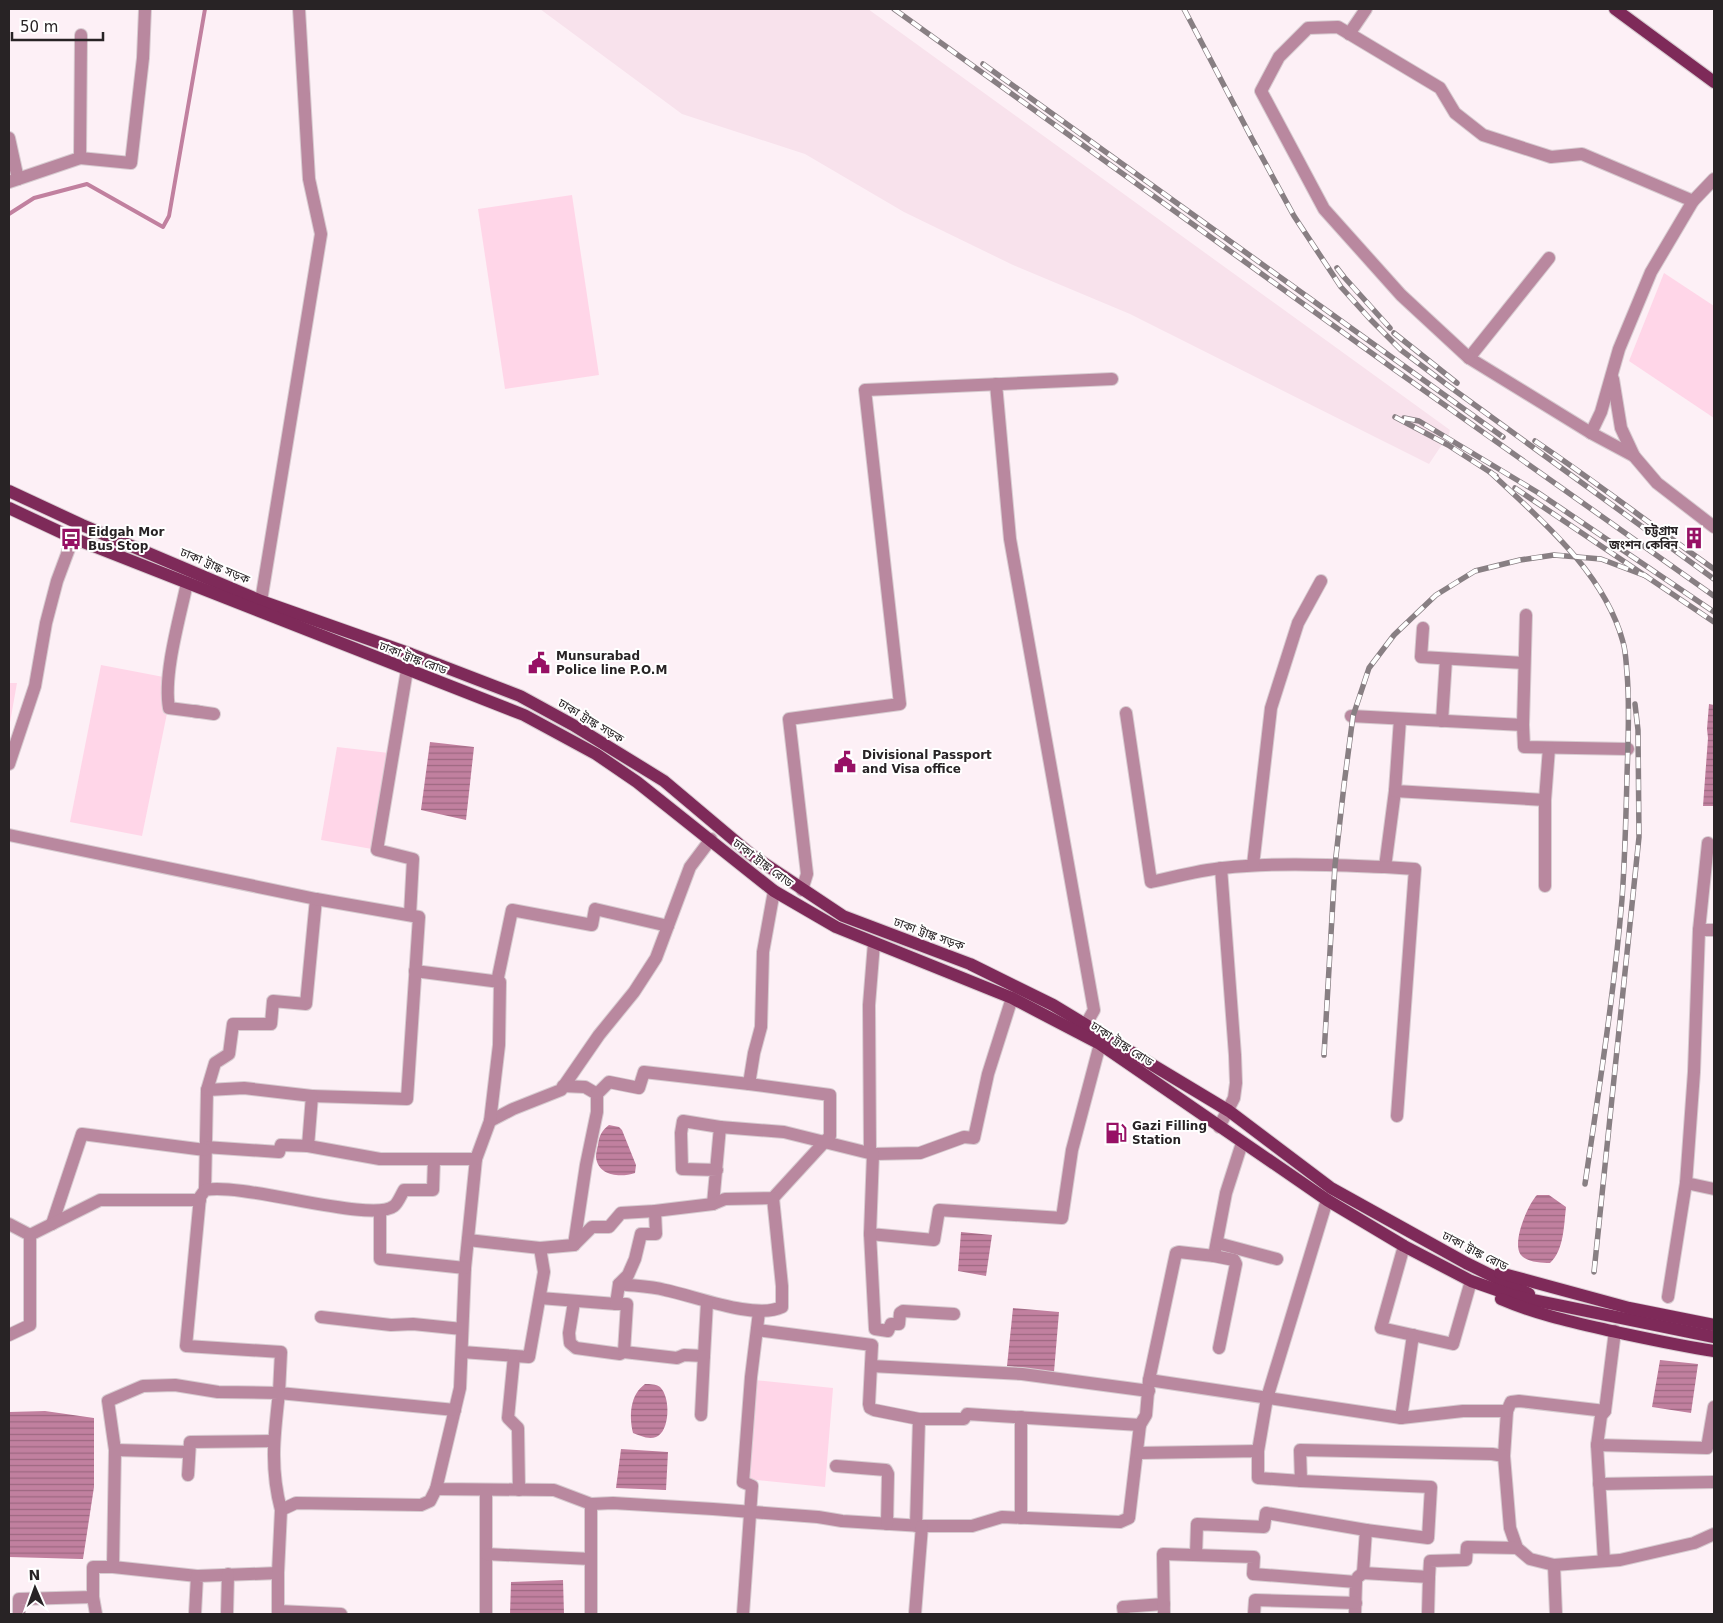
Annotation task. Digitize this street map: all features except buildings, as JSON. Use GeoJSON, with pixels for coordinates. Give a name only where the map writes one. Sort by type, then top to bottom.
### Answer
{"type":"FeatureCollection","features":[{"type":"Feature","properties":{"kind":"main road"},"geometry":{"type":"LineString","coordinates":[[1615,9],[1714,82]]}},
{"type":"Feature","properties":{"kind":"main road","name":"ঢাকা ট্রাঙ্ক সড়ক"},"geometry":{"type":"LineString","coordinates":[[9,491],[82,525],[261,601],[411,654],[527,700],[573,725],[664,781],[753,856],[843,916],[970,964],[1053,1005],[1084,1028],[1120,1045]]}},
{"type":"Feature","properties":{"kind":"main road","name":"ঢাকা ট্রাঙ্ক রোড"},"geometry":{"type":"LineString","coordinates":[[9,508],[73,538],[524,715],[596,754],[637,782],[774,891],[836,927],[1084,1028],[1100,1044],[1327,1200],[1404,1246],[1475,1283],[1494,1296],[1517,1306],[1575,1324],[1670,1344],[1714,1351]]}},
{"type":"Feature","properties":{"kind":"main road","name":"ঢাকা ট্রাঙ্ক রোড"},"geometry":{"type":"LineString","coordinates":[[1120,1045],[1229,1111],[1331,1188],[1466,1264],[1542,1301]]}},
{"type":"Feature","properties":{"kind":"main road"},"geometry":{"type":"LineString","coordinates":[[1466,1264],[1629,1308],[1714,1325]]}},
{"type":"Feature","properties":{"kind":"main road","name":"ঢাকা ট্রাঙ্ক রোড"},"geometry":{"type":"LineString","coordinates":[[1475,1283],[1514,1296],[1714,1337]]}},
{"type":"Feature","properties":{"kind":"street"},"geometry":{"type":"LineString","coordinates":[[9,138],[13,181],[80,158],[130,163],[142,58],[145,9]]}},
{"type":"Feature","properties":{"kind":"street"},"geometry":{"type":"LineString","coordinates":[[261,601],[320,234],[309,179],[299,9]]}},
{"type":"Feature","properties":{"kind":"street"},"geometry":{"type":"LineString","coordinates":[[1349,34],[1366,9]]}},
{"type":"Feature","properties":{"kind":"street"},"geometry":{"type":"LineString","coordinates":[[1634,456],[1591,433],[1469,358],[1400,295],[1324,209],[1261,91],[1279,57],[1308,28],[1338,27],[1440,88],[1456,113],[1483,135],[1551,157],[1582,154],[1693,201]]}},
{"type":"Feature","properties":{"kind":"street"},"geometry":{"type":"LineString","coordinates":[[80,158],[81,35]]}},
{"type":"Feature","properties":{"kind":"street"},"geometry":{"type":"LineString","coordinates":[[1591,433],[1601,412],[1619,349],[1651,272],[1693,201],[1714,178]]}},
{"type":"Feature","properties":{"kind":"street"},"geometry":{"type":"LineString","coordinates":[[1469,358],[1549,258]]}},
{"type":"Feature","properties":{"kind":"street"},"geometry":{"type":"LineString","coordinates":[[1613,374],[1621,428],[1634,456],[1657,483],[1714,527]]}},
{"type":"Feature","properties":{"kind":"street"},"geometry":{"type":"LineString","coordinates":[[802,890],[807,874],[789,719],[900,704],[865,390],[1112,379]]}},
{"type":"Feature","properties":{"kind":"street"},"geometry":{"type":"LineString","coordinates":[[996,384],[1010,539],[1094,1010],[1084,1028]]}},
{"type":"Feature","properties":{"kind":"street"},"geometry":{"type":"LineString","coordinates":[[9,764],[35,686],[46,623],[57,582],[73,538]]}},
{"type":"Feature","properties":{"kind":"street"},"geometry":{"type":"LineString","coordinates":[[1253,865],[1272,708],[1298,623],[1321,581]]}},
{"type":"Feature","properties":{"kind":"street"},"geometry":{"type":"LineString","coordinates":[[169,708],[167,699],[171,661],[187,583]]}},
{"type":"Feature","properties":{"kind":"street"},"geometry":{"type":"LineString","coordinates":[[1526,615],[1524,747],[1628,749]]}},
{"type":"Feature","properties":{"kind":"street"},"geometry":{"type":"LineString","coordinates":[[1423,628],[1421,657],[1524,663]]}},
{"type":"Feature","properties":{"kind":"street"},"geometry":{"type":"LineString","coordinates":[[1442,721],[1446,659]]}},
{"type":"Feature","properties":{"kind":"street"},"geometry":{"type":"LineString","coordinates":[[407,670],[378,850],[413,859],[410,915]]}},
{"type":"Feature","properties":{"kind":"street"},"geometry":{"type":"LineString","coordinates":[[169,708],[200,712]]}},
{"type":"Feature","properties":{"kind":"street"},"geometry":{"type":"LineString","coordinates":[[169,708],[214,714]]}},
{"type":"Feature","properties":{"kind":"street"},"geometry":{"type":"LineString","coordinates":[[1126,713],[1151,882],[1221,868],[1253,865],[1331,865],[1415,869],[1397,1116]]}},
{"type":"Feature","properties":{"kind":"street"},"geometry":{"type":"LineString","coordinates":[[1351,716],[1523,725]]}},
{"type":"Feature","properties":{"kind":"street"},"geometry":{"type":"LineString","coordinates":[[1385,867],[1395,792],[1400,719]]}},
{"type":"Feature","properties":{"kind":"street"},"geometry":{"type":"LineString","coordinates":[[1545,886],[1545,800],[1549,748]]}},
{"type":"Feature","properties":{"kind":"street"},"geometry":{"type":"LineString","coordinates":[[1395,792],[1545,800]]}},
{"type":"Feature","properties":{"kind":"street"},"geometry":{"type":"LineString","coordinates":[[9,835],[316,899],[419,917],[407,1099],[312,1096],[244,1088],[207,1090]]}},
{"type":"Feature","properties":{"kind":"street"},"geometry":{"type":"LineString","coordinates":[[490,1121],[512,1109],[561,1090],[599,1034],[634,992],[656,958],[690,867],[711,839]]}},
{"type":"Feature","properties":{"kind":"street"},"geometry":{"type":"LineString","coordinates":[[1668,1297],[1686,1183],[1694,1072],[1699,930],[1708,843]]}},
{"type":"Feature","properties":{"kind":"street"},"geometry":{"type":"LineString","coordinates":[[1219,1127],[1229,1111],[1234,1098],[1236,1083],[1221,868]]}},
{"type":"Feature","properties":{"kind":"street"},"geometry":{"type":"LineString","coordinates":[[749,1084],[761,1027],[763,952],[774,891]]}},
{"type":"Feature","properties":{"kind":"street"},"geometry":{"type":"LineString","coordinates":[[316,899],[306,1004],[273,1001],[271,1024],[233,1024],[229,1054],[216,1063],[207,1090],[202,1195],[186,1346],[281,1352],[279,1393],[273,1441],[276,1489],[282,1510],[278,1573],[278,1612],[341,1614]]}},
{"type":"Feature","properties":{"kind":"street"},"geometry":{"type":"LineString","coordinates":[[496,982],[512,910],[592,925],[595,909],[668,926]]}},
{"type":"Feature","properties":{"kind":"street"},"geometry":{"type":"LineString","coordinates":[[1699,930],[1714,930]]}},
{"type":"Feature","properties":{"kind":"street"},"geometry":{"type":"LineString","coordinates":[[874,943],[869,1004],[872,1153],[870,1234],[876,1330],[888,1331],[891,1324],[899,1324],[900,1313],[903,1311],[954,1314]]}},
{"type":"Feature","properties":{"kind":"street"},"geometry":{"type":"LineString","coordinates":[[282,1510],[296,1503],[421,1505],[430,1501],[436,1490],[460,1388],[465,1268],[476,1160],[490,1121],[499,1044],[500,982],[415,970]]}},
{"type":"Feature","properties":{"kind":"street"},"geometry":{"type":"LineString","coordinates":[[717,1170],[682,1169],[681,1133],[683,1120],[720,1126],[784,1132],[823,1143],[872,1153],[920,1153],[964,1137],[974,1138],[988,1074],[1012,998]]}},
{"type":"Feature","properties":{"kind":"street"},"geometry":{"type":"LineString","coordinates":[[870,1234],[934,1240],[939,1210],[1062,1218],[1072,1150],[1100,1044]]}},
{"type":"Feature","properties":{"kind":"street"},"geometry":{"type":"LineString","coordinates":[[468,1240],[540,1248],[574,1245],[592,1227],[609,1228],[621,1213],[713,1204],[725,1199],[773,1198],[830,1136],[830,1095],[644,1072],[639,1088],[609,1082],[597,1094],[597,1112],[586,1165],[574,1245]]}},
{"type":"Feature","properties":{"kind":"street"},"geometry":{"type":"LineString","coordinates":[[563,1086],[585,1088],[597,1094]]}},
{"type":"Feature","properties":{"kind":"street"},"geometry":{"type":"LineString","coordinates":[[308,1146],[312,1096]]}},
{"type":"Feature","properties":{"kind":"street"},"geometry":{"type":"LineString","coordinates":[[713,1204],[720,1126]]}},
{"type":"Feature","properties":{"kind":"street"},"geometry":{"type":"LineString","coordinates":[[52,1224],[82,1134],[205,1148],[279,1152],[281,1144],[308,1146],[380,1159],[476,1160]]}},
{"type":"Feature","properties":{"kind":"street"},"geometry":{"type":"LineString","coordinates":[[1214,1256],[1226,1193],[1242,1143]]}},
{"type":"Feature","properties":{"kind":"street"},"geometry":{"type":"LineString","coordinates":[[30,1235],[100,1200],[202,1195],[213,1188],[380,1212],[394,1206],[404,1190],[433,1190],[434,1159]]}},
{"type":"Feature","properties":{"kind":"street"},"geometry":{"type":"LineString","coordinates":[[1686,1183],[1714,1189]]}},
{"type":"Feature","properties":{"kind":"street"},"geometry":{"type":"LineString","coordinates":[[619,1284],[664,1289],[707,1302],[759,1312],[776,1310],[782,1307],[782,1286],[773,1198]]}},
{"type":"Feature","properties":{"kind":"street"},"geometry":{"type":"LineString","coordinates":[[1196,1555],[1197,1524],[1264,1527],[1266,1513],[1366,1530],[1428,1538],[1431,1487],[1258,1478],[1258,1451],[1267,1398],[1327,1200]]}},
{"type":"Feature","properties":{"kind":"street"},"geometry":{"type":"LineString","coordinates":[[616,1304],[619,1284],[628,1275],[635,1259],[641,1234],[656,1234],[655,1211]]}},
{"type":"Feature","properties":{"kind":"street"},"geometry":{"type":"LineString","coordinates":[[380,1212],[380,1259],[465,1268]]}},
{"type":"Feature","properties":{"kind":"street"},"geometry":{"type":"LineString","coordinates":[[9,1224],[30,1235]]}},
{"type":"Feature","properties":{"kind":"street"},"geometry":{"type":"LineString","coordinates":[[9,1335],[30,1325],[30,1235]]}},
{"type":"Feature","properties":{"kind":"street"},"geometry":{"type":"LineString","coordinates":[[1216,1243],[1277,1259]]}},
{"type":"Feature","properties":{"kind":"street"},"geometry":{"type":"LineString","coordinates":[[1404,1246],[1381,1328],[1453,1344],[1475,1283]]}},
{"type":"Feature","properties":{"kind":"street"},"geometry":{"type":"LineString","coordinates":[[462,1352],[529,1357],[544,1272],[540,1248]]}},
{"type":"Feature","properties":{"kind":"street"},"geometry":{"type":"LineString","coordinates":[[436,1490],[554,1490],[591,1504],[613,1503],[749,1511],[842,1521],[919,1526],[972,1526],[1002,1518],[1120,1522],[1129,1518],[1140,1425],[1146,1415],[1149,1385],[1176,1254],[1179,1252],[1234,1260],[1236,1264],[1219,1348]]}},
{"type":"Feature","properties":{"kind":"street"},"geometry":{"type":"LineString","coordinates":[[540,1298],[574,1302],[627,1304],[624,1352]]}},
{"type":"Feature","properties":{"kind":"street"},"geometry":{"type":"LineString","coordinates":[[574,1302],[569,1333],[570,1343],[576,1348],[620,1354],[624,1352],[677,1358],[684,1355],[704,1356]]}},
{"type":"Feature","properties":{"kind":"street"},"geometry":{"type":"LineString","coordinates":[[701,1416],[707,1302]]}},
{"type":"Feature","properties":{"kind":"street"},"geometry":{"type":"LineString","coordinates":[[743,1614],[752,1484],[745,1484],[743,1482],[751,1376],[759,1312]]}},
{"type":"Feature","properties":{"kind":"street"},"geometry":{"type":"LineString","coordinates":[[321,1317],[391,1325],[414,1324],[462,1329]]}},
{"type":"Feature","properties":{"kind":"street"},"geometry":{"type":"LineString","coordinates":[[757,1330],[870,1344],[872,1347],[870,1408],[874,1410],[920,1419],[964,1419],[967,1414],[1140,1425]]}},
{"type":"Feature","properties":{"kind":"street"},"geometry":{"type":"LineString","coordinates":[[1604,1561],[1597,1445],[1601,1416],[1605,1411],[1615,1332]]}},
{"type":"Feature","properties":{"kind":"street"},"geometry":{"type":"LineString","coordinates":[[1401,1418],[1413,1335]]}},
{"type":"Feature","properties":{"kind":"street"},"geometry":{"type":"LineString","coordinates":[[514,1356],[508,1418],[518,1428],[519,1490]]}},
{"type":"Feature","properties":{"kind":"street"},"geometry":{"type":"LineString","coordinates":[[871,1366],[1022,1374],[1149,1385],[1267,1398],[1401,1418],[1463,1411],[1507,1410]]}},
{"type":"Feature","properties":{"kind":"street"},"geometry":{"type":"LineString","coordinates":[[113,1567],[115,1450],[108,1401],[143,1386],[176,1385],[218,1392],[279,1393],[455,1410]]}},
{"type":"Feature","properties":{"kind":"street"},"geometry":{"type":"LineString","coordinates":[[1605,1411],[1519,1401],[1512,1402],[1507,1410],[1504,1456],[1510,1528],[1517,1548],[1530,1559],[1554,1565],[1620,1560],[1694,1543],[1714,1534]]}},
{"type":"Feature","properties":{"kind":"street"},"geometry":{"type":"LineString","coordinates":[[1597,1445],[1706,1448],[1714,1407]]}},
{"type":"Feature","properties":{"kind":"street"},"geometry":{"type":"LineString","coordinates":[[1021,1417],[1021,1518]]}},
{"type":"Feature","properties":{"kind":"street"},"geometry":{"type":"LineString","coordinates":[[915,1614],[919,1526],[920,1419]]}},
{"type":"Feature","properties":{"kind":"street"},"geometry":{"type":"LineString","coordinates":[[188,1474],[190,1442],[273,1441]]}},
{"type":"Feature","properties":{"kind":"street"},"geometry":{"type":"LineString","coordinates":[[115,1450],[189,1452]]}},
{"type":"Feature","properties":{"kind":"street"},"geometry":{"type":"LineString","coordinates":[[1301,1481],[1300,1450],[1492,1454],[1504,1456]]}},
{"type":"Feature","properties":{"kind":"street"},"geometry":{"type":"LineString","coordinates":[[1138,1453],[1258,1451]]}},
{"type":"Feature","properties":{"kind":"street"},"geometry":{"type":"LineString","coordinates":[[836,1466],[886,1470],[888,1474],[887,1524]]}},
{"type":"Feature","properties":{"kind":"street"},"geometry":{"type":"LineString","coordinates":[[1599,1484],[1714,1482]]}},
{"type":"Feature","properties":{"kind":"street"},"geometry":{"type":"LineString","coordinates":[[486,1490],[486,1614]]}},
{"type":"Feature","properties":{"kind":"street"},"geometry":{"type":"LineString","coordinates":[[591,1504],[591,1614]]}},
{"type":"Feature","properties":{"kind":"street"},"geometry":{"type":"LineString","coordinates":[[1254,1614],[1255,1600],[1356,1609],[1366,1530]]}},
{"type":"Feature","properties":{"kind":"street"},"geometry":{"type":"LineString","coordinates":[[1428,1614],[1430,1560],[1466,1560],[1467,1548],[1517,1548]]}},
{"type":"Feature","properties":{"kind":"street"},"geometry":{"type":"LineString","coordinates":[[486,1554],[591,1559]]}},
{"type":"Feature","properties":{"kind":"street"},"geometry":{"type":"LineString","coordinates":[[1124,1614],[1124,1608],[1164,1609],[1163,1554],[1254,1557],[1254,1574],[1360,1578],[1429,1577]]}},
{"type":"Feature","properties":{"kind":"street"},"geometry":{"type":"LineString","coordinates":[[1554,1565],[1556,1614]]}},
{"type":"Feature","properties":{"kind":"street"},"geometry":{"type":"LineString","coordinates":[[96,1614],[93,1597],[93,1567],[113,1567],[197,1576],[278,1573]]}},
{"type":"Feature","properties":{"kind":"street"},"geometry":{"type":"LineString","coordinates":[[227,1614],[228,1574]]}},
{"type":"Feature","properties":{"kind":"street"},"geometry":{"type":"LineString","coordinates":[[195,1614],[197,1576]]}},
{"type":"Feature","properties":{"kind":"street"},"geometry":{"type":"LineString","coordinates":[[19,1614],[19,1599],[93,1597]]}},
{"type":"Feature","properties":{"kind":"shaded area"},"geometry":{"type":"Polygon","coordinates":[[[540,9],[868,9],[1450,430],[1449,434],[1429,464],[1130,314],[1013,265],[904,212],[805,154],[682,114],[540,9]]]}},
{"type":"Feature","properties":{"kind":"shaded area"},"geometry":{"type":"Polygon","coordinates":[[[572,195],[599,375],[505,389],[478,209],[572,195]]]}},
{"type":"Feature","properties":{"kind":"shaded area"},"geometry":{"type":"Polygon","coordinates":[[[1664,273],[1714,306],[1714,418],[1629,361],[1664,273]]]}},
{"type":"Feature","properties":{"kind":"shaded area"},"geometry":{"type":"Polygon","coordinates":[[[101,665],[174,679],[142,836],[70,822],[101,665]]]}},
{"type":"Feature","properties":{"kind":"shaded area"},"geometry":{"type":"Polygon","coordinates":[[[9,683],[17,683],[9,728],[9,683]]]}},
{"type":"Feature","properties":{"kind":"shaded area"},"geometry":{"type":"Polygon","coordinates":[[[1709,704],[1714,705],[1714,806],[1703,806],[1708,738],[1709,704]]]}},
{"type":"Feature","properties":{"kind":"shaded area"},"geometry":{"type":"Polygon","coordinates":[[[430,742],[474,747],[466,820],[421,810],[430,742]]]}},
{"type":"Feature","properties":{"kind":"shaded area"},"geometry":{"type":"Polygon","coordinates":[[[337,747],[389,753],[372,849],[321,840],[337,747]]]}},
{"type":"Feature","properties":{"kind":"shaded area"},"geometry":{"type":"Polygon","coordinates":[[[609,1125],[619,1127],[622,1130],[636,1165],[635,1173],[629,1175],[611,1174],[605,1172],[598,1163],[596,1156],[599,1139],[609,1125]]]}},
{"type":"Feature","properties":{"kind":"shaded area"},"geometry":{"type":"Polygon","coordinates":[[[1537,1195],[1549,1195],[1566,1207],[1561,1244],[1555,1258],[1550,1263],[1529,1260],[1519,1252],[1518,1244],[1521,1226],[1529,1207],[1537,1195]]]}},
{"type":"Feature","properties":{"kind":"shaded area"},"geometry":{"type":"Polygon","coordinates":[[[961,1232],[992,1235],[986,1276],[958,1271],[961,1232]]]}},
{"type":"Feature","properties":{"kind":"shaded area"},"geometry":{"type":"Polygon","coordinates":[[[1013,1308],[1059,1312],[1054,1372],[1007,1366],[1013,1308]]]}},
{"type":"Feature","properties":{"kind":"shaded area"},"geometry":{"type":"Polygon","coordinates":[[[1660,1360],[1698,1364],[1691,1413],[1652,1407],[1660,1360]]]}},
{"type":"Feature","properties":{"kind":"shaded area"},"geometry":{"type":"Polygon","coordinates":[[[754,1380],[833,1388],[825,1487],[747,1479],[754,1380]]]}},
{"type":"Feature","properties":{"kind":"shaded area"},"geometry":{"type":"Polygon","coordinates":[[[645,1384],[660,1387],[666,1398],[666,1422],[661,1434],[653,1438],[633,1433],[632,1406],[636,1394],[645,1384]]]}},
{"type":"Feature","properties":{"kind":"shaded area"},"geometry":{"type":"Polygon","coordinates":[[[45,1411],[94,1418],[94,1487],[83,1559],[9,1557],[9,1412],[45,1411]]]}},
{"type":"Feature","properties":{"kind":"shaded area"},"geometry":{"type":"Polygon","coordinates":[[[621,1449],[668,1452],[666,1490],[616,1488],[621,1449]]]}},
{"type":"Feature","properties":{"kind":"shaded area"},"geometry":{"type":"Polygon","coordinates":[[[563,1580],[564,1614],[510,1614],[511,1582],[563,1580]]]}},
{"type":"Feature","properties":{"kind":"waterway"},"geometry":{"type":"LineString","coordinates":[[9,214],[34,198],[87,184],[163,227],[169,216],[205,9]]}},
{"type":"Feature","properties":{"kind":"railway"},"geometry":{"type":"LineString","coordinates":[[894,9],[1391,367],[1714,596]]}},
{"type":"Feature","properties":{"kind":"railway"},"geometry":{"type":"LineString","coordinates":[[1184,9],[1294,216],[1341,287],[1370,319],[1401,350],[1714,579]]}},
{"type":"Feature","properties":{"kind":"railway"},"geometry":{"type":"LineString","coordinates":[[983,64],[1503,437]]}},
{"type":"Feature","properties":{"kind":"railway"},"geometry":{"type":"LineString","coordinates":[[1337,268],[1390,328]]}},
{"type":"Feature","properties":{"kind":"railway"},"geometry":{"type":"LineString","coordinates":[[1394,333],[1457,383]]}},
{"type":"Feature","properties":{"kind":"railway"},"geometry":{"type":"LineString","coordinates":[[1395,417],[1448,445],[1496,476]]}},
{"type":"Feature","properties":{"kind":"railway"},"geometry":{"type":"LineString","coordinates":[[1404,418],[1419,421],[1537,492],[1714,612]]}},
{"type":"Feature","properties":{"kind":"railway"},"geometry":{"type":"LineString","coordinates":[[1535,441],[1714,569]]}},
{"type":"Feature","properties":{"kind":"railway"},"geometry":{"type":"LineString","coordinates":[[1490,472],[1549,528],[1586,570],[1614,617],[1623,642],[1625,654],[1629,724],[1622,899],[1601,1077],[1585,1184]]}},
{"type":"Feature","properties":{"kind":"railway"},"geometry":{"type":"LineString","coordinates":[[1515,488],[1714,622]]}},
{"type":"Feature","properties":{"kind":"railway"},"geometry":{"type":"LineString","coordinates":[[1324,1055],[1335,865],[1344,785],[1353,716],[1369,668],[1394,635],[1436,595],[1475,571],[1520,560],[1554,555],[1601,559],[1646,576]]}},
{"type":"Feature","properties":{"kind":"railway"},"geometry":{"type":"LineString","coordinates":[[1594,1272],[1639,837],[1638,730],[1635,704]]}},
{"type":"Feature","properties":{"kind":"place","name":"চট্টগ্রাম জংশন কেবিন"},"geometry":{"type":"Point","coordinates":[1694,538]}},
{"type":"Feature","properties":{"kind":"place","name":"Eidgah Mor Bus Stop"},"geometry":{"type":"Point","coordinates":[71,539]}},
{"type":"Feature","properties":{"kind":"place","name":"Munsurabad Police line P.O.M"},"geometry":{"type":"Point","coordinates":[539,663]}},
{"type":"Feature","properties":{"kind":"place","name":"Divisional Passport and Visa office"},"geometry":{"type":"Point","coordinates":[845,762]}},
{"type":"Feature","properties":{"kind":"place","name":"Gazi Filling Station"},"geometry":{"type":"Point","coordinates":[1116,1133]}}]}
